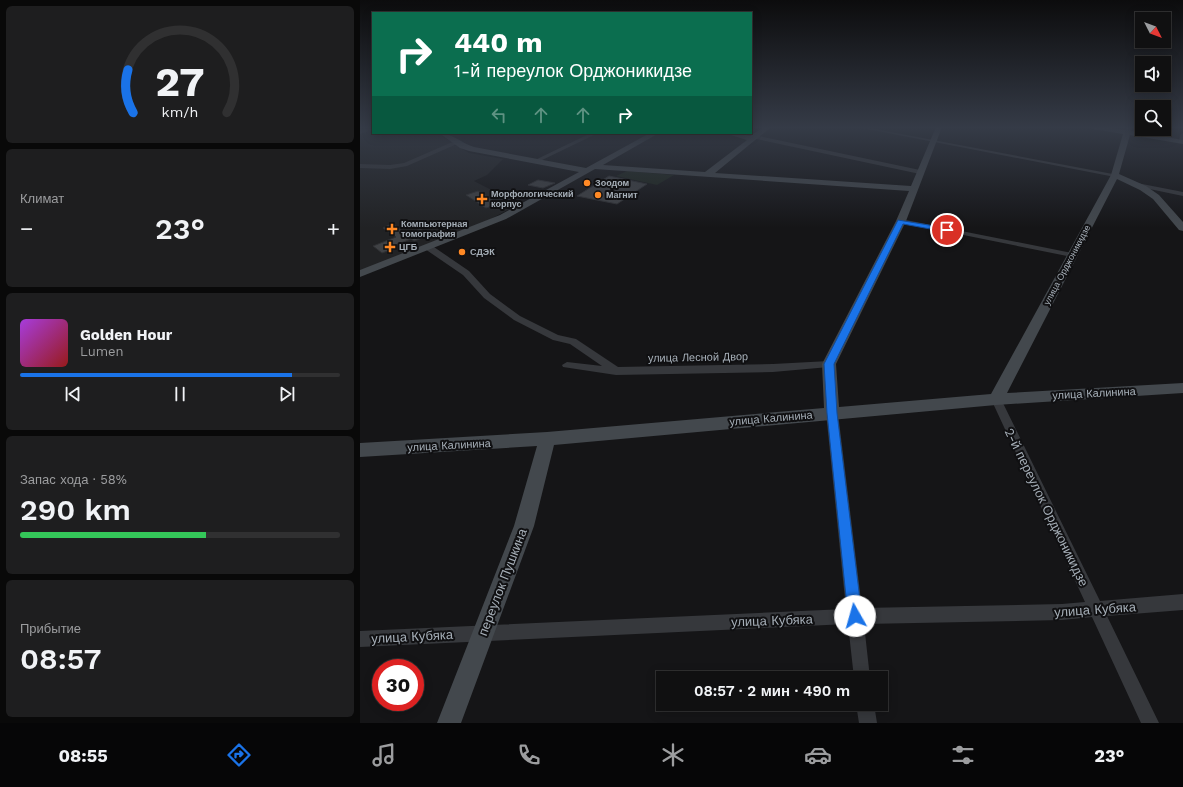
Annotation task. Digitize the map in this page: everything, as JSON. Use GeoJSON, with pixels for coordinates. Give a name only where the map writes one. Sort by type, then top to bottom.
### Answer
{"type":"FeatureCollection","features":[{"type":"Feature","properties":{"kind":"street"},"geometry":{"type":"LineString","coordinates":[[360,166],[390,168],[405,165],[415,161]]}},
{"type":"Feature","properties":{"kind":"street"},"geometry":{"type":"LineString","coordinates":[[536,161],[591,169],[914,189]]}},
{"type":"Feature","properties":{"kind":"street"},"geometry":{"type":"LineString","coordinates":[[360,274],[503,217],[606,161]]}},
{"type":"Feature","properties":{"kind":"street"},"geometry":{"type":"LineString","coordinates":[[707,175],[725,161]]}},
{"type":"Feature","properties":{"kind":"street"},"geometry":{"type":"LineString","coordinates":[[867,161],[920,172]]}},
{"type":"Feature","properties":{"kind":"street"},"geometry":{"type":"LineString","coordinates":[[861,671],[832,413],[829,364],[901,221],[925,161]]}},
{"type":"Feature","properties":{"kind":"street"},"geometry":{"type":"LineString","coordinates":[[1041,161],[1115,175],[1137,185],[1156,197],[1183,228]]}},
{"type":"Feature","properties":{"kind":"street","name":"улица Орджоникидзе"},"geometry":{"type":"LineString","coordinates":[[996,399],[1115,175],[1119,161]]}},
{"type":"Feature","properties":{"kind":"street"},"geometry":{"type":"LineString","coordinates":[[1137,185],[1183,194]]}},
{"type":"Feature","properties":{"kind":"street"},"geometry":{"type":"LineString","coordinates":[[901,221],[1072,255]]}},
{"type":"Feature","properties":{"kind":"street"},"geometry":{"type":"LineString","coordinates":[[428,247],[466,273],[487,296],[517,318],[556,338],[573,340],[616,370]]}},
{"type":"Feature","properties":{"kind":"street","name":"улица Лесной Двор"},"geometry":{"type":"LineString","coordinates":[[567,365],[616,370],[772,368],[829,364]]}},
{"type":"Feature","properties":{"kind":"street","name":"улица Калинина"},"geometry":{"type":"LineString","coordinates":[[360,450],[547,439],[996,399],[1183,388]]}},
{"type":"Feature","properties":{"kind":"street","name":"2-й переулок Орджоникидзе"},"geometry":{"type":"LineString","coordinates":[[996,399],[1150,723]]}},
{"type":"Feature","properties":{"kind":"street","name":"переулок Пушкина"},"geometry":{"type":"LineString","coordinates":[[449,723],[482,632],[524,526],[547,439]]}},
{"type":"Feature","properties":{"kind":"street","name":"улица Кубяка"},"geometry":{"type":"LineString","coordinates":[[360,639],[482,632],[855,616],[1062,612],[1183,602]]}},
{"type":"Feature","properties":{"kind":"street"},"geometry":{"type":"LineString","coordinates":[[866,711],[868,723]]}},
{"type":"Feature","properties":{"kind":"shaded area"},"geometry":{"type":"Polygon","coordinates":[[[360,161],[501,161],[487,175],[474,181],[519,204],[485,222],[360,271],[360,161]]]}},
{"type":"Feature","properties":{"kind":"shaded area"},"geometry":{"type":"Polygon","coordinates":[[[627,171],[674,175],[657,185],[616,176],[627,171]]]}},
{"type":"Feature","properties":{"kind":"building"},"geometry":{"type":"Polygon","coordinates":[[[609,176],[647,184],[617,204],[577,196],[609,176]]]}},
{"type":"Feature","properties":{"kind":"building"},"geometry":{"type":"Polygon","coordinates":[[[538,180],[555,183],[543,188],[528,185],[538,180]]]}},
{"type":"Feature","properties":{"kind":"building","name":"Морфологический корпус"},"geometry":{"type":"Polygon","coordinates":[[[478,191],[498,204],[486,208],[466,195],[478,191]]]}},
{"type":"Feature","properties":{"kind":"building"},"geometry":{"type":"Polygon","coordinates":[[[391,224],[406,234],[421,229],[422,235],[425,237],[414,241],[411,239],[393,246],[396,248],[382,253],[373,246],[396,237],[383,228],[391,224]]]}},
{"type":"Feature","properties":{"kind":"place","name":"Зоодом"},"geometry":{"type":"Point","coordinates":[587,183]}},
{"type":"Feature","properties":{"kind":"place","name":"Магнит"},"geometry":{"type":"Point","coordinates":[598,195]}},
{"type":"Feature","properties":{"kind":"place","name":"Морфологический корпус"},"geometry":{"type":"Point","coordinates":[482,199]}},
{"type":"Feature","properties":{"kind":"place","name":"Компьютерная томография"},"geometry":{"type":"Point","coordinates":[392,229]}},
{"type":"Feature","properties":{"kind":"place","name":"ЦГБ"},"geometry":{"type":"Point","coordinates":[390,247]}},
{"type":"Feature","properties":{"kind":"place","name":"СДЭК"},"geometry":{"type":"Point","coordinates":[462,252]}},
{"type":"Feature","properties":{"kind":"route"},"geometry":{"type":"LineString","coordinates":[[855,616],[832,413],[829,364],[901,221],[947,230]]}}]}
